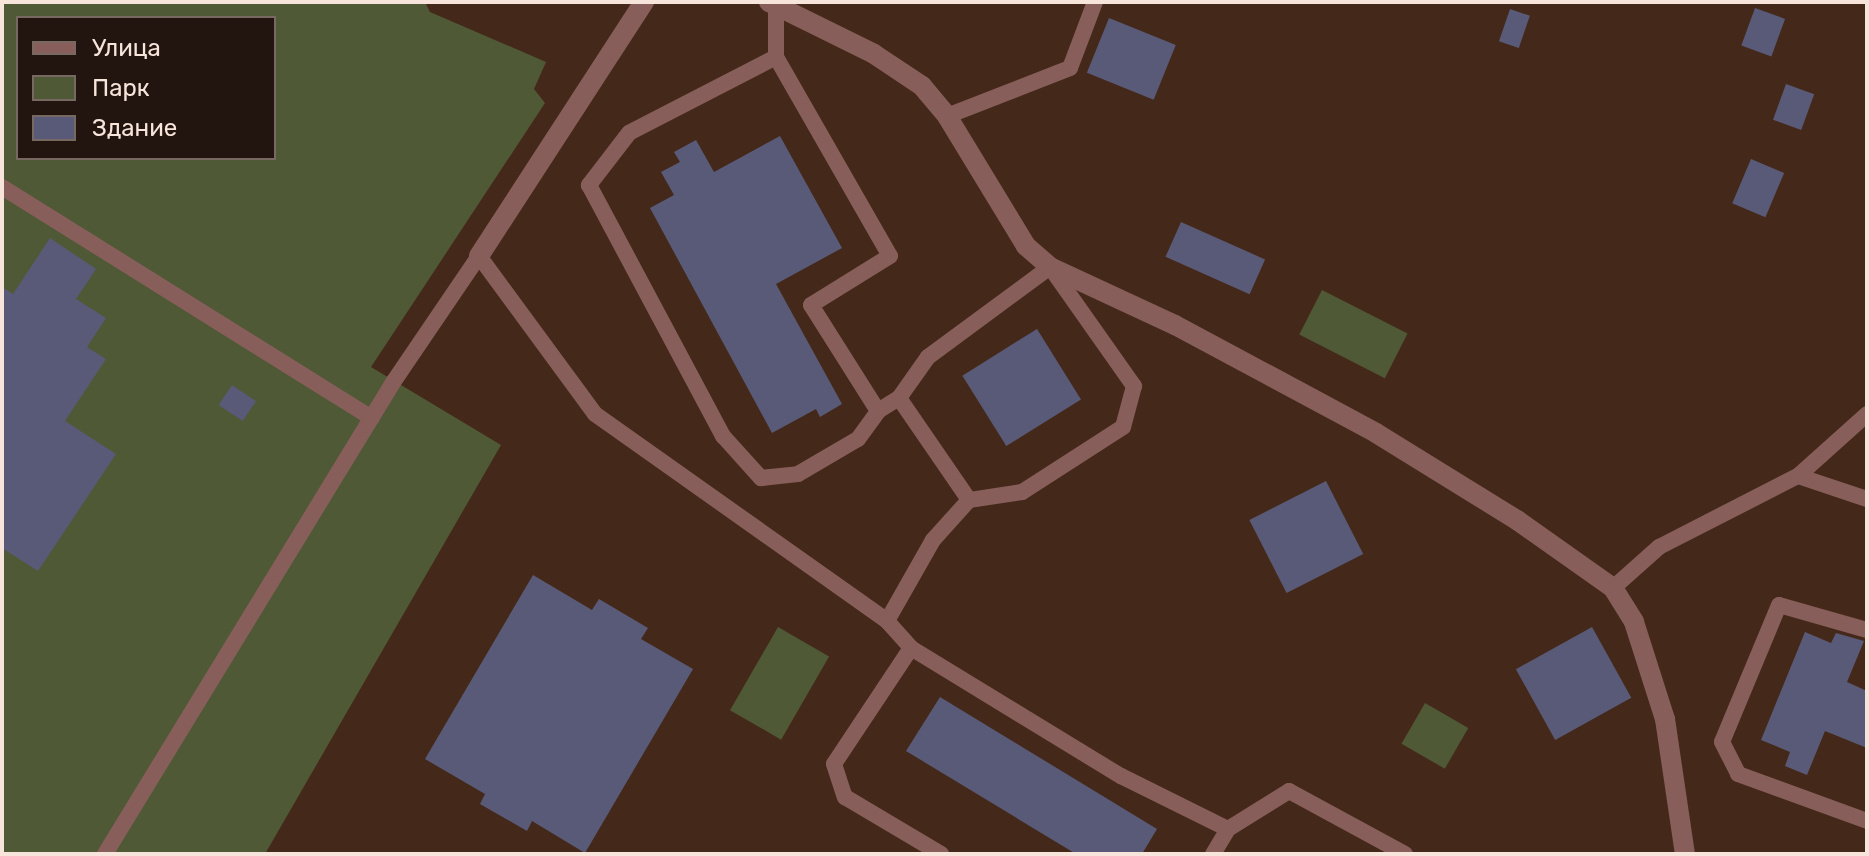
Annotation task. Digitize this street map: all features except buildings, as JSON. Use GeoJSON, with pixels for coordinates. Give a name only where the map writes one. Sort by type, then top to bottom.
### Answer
{"type":"FeatureCollection","features":[{"type":"Feature","properties":{"kind":"street"},"geometry":{"type":"LineString","coordinates":[[479,256],[644,2]]}},
{"type":"Feature","properties":{"kind":"street"},"geometry":{"type":"LineString","coordinates":[[772,4],[874,54],[922,86],[947,116],[994,198],[1026,246],[1050,267],[1175,325],[1376,433],[1517,520],[1613,588],[1634,622],[1665,719],[1685,854]]}},
{"type":"Feature","properties":{"kind":"lane"},"geometry":{"type":"LineString","coordinates":[[947,116],[1070,68],[1095,2]]}},
{"type":"Feature","properties":{"kind":"lane"},"geometry":{"type":"LineString","coordinates":[[772,4],[776,57],[890,256],[811,305],[878,411]]}},
{"type":"Feature","properties":{"kind":"lane"},"geometry":{"type":"LineString","coordinates":[[776,57],[629,133],[589,185],[723,436],[761,478],[798,474],[858,439],[878,411],[899,398],[928,357],[1050,267],[1134,386],[1123,427],[1022,492],[969,500],[933,540],[887,621]]}},
{"type":"Feature","properties":{"kind":"lane"},"geometry":{"type":"LineString","coordinates":[[2,187],[372,418]]}},
{"type":"Feature","properties":{"kind":"lane"},"geometry":{"type":"LineString","coordinates":[[105,854],[372,418],[479,256],[595,414],[887,621],[911,648],[1121,776],[1228,829]]}},
{"type":"Feature","properties":{"kind":"lane"},"geometry":{"type":"LineString","coordinates":[[899,398],[969,500]]}},
{"type":"Feature","properties":{"kind":"lane"},"geometry":{"type":"LineString","coordinates":[[1613,588],[1659,547],[1798,476],[1867,414]]}},
{"type":"Feature","properties":{"kind":"lane"},"geometry":{"type":"LineString","coordinates":[[1798,476],[1867,499]]}},
{"type":"Feature","properties":{"kind":"lane"},"geometry":{"type":"LineString","coordinates":[[1867,630],[1779,605],[1722,742],[1738,774],[1867,821]]}},
{"type":"Feature","properties":{"kind":"lane"},"geometry":{"type":"LineString","coordinates":[[911,648],[834,764],[845,797],[941,854]]}},
{"type":"Feature","properties":{"kind":"lane"},"geometry":{"type":"LineString","coordinates":[[1213,854],[1228,829],[1289,791],[1405,854]]}},
{"type":"Feature","properties":{"kind":"green space"},"geometry":{"type":"Polygon","coordinates":[[[2,2],[425,2],[430,12],[546,62],[534,89],[545,103],[371,367],[501,445],[265,854],[2,854],[2,2]]]}},
{"type":"Feature","properties":{"kind":"green space"},"geometry":{"type":"Polygon","coordinates":[[[1322,290],[1408,334],[1385,378],[1299,335],[1322,290]]]}},
{"type":"Feature","properties":{"kind":"green space"},"geometry":{"type":"Polygon","coordinates":[[[778,627],[829,656],[781,740],[730,710],[778,627]]]}},
{"type":"Feature","properties":{"kind":"green space"},"geometry":{"type":"Polygon","coordinates":[[[1425,703],[1468,728],[1445,769],[1402,744],[1425,703]]]}}]}
